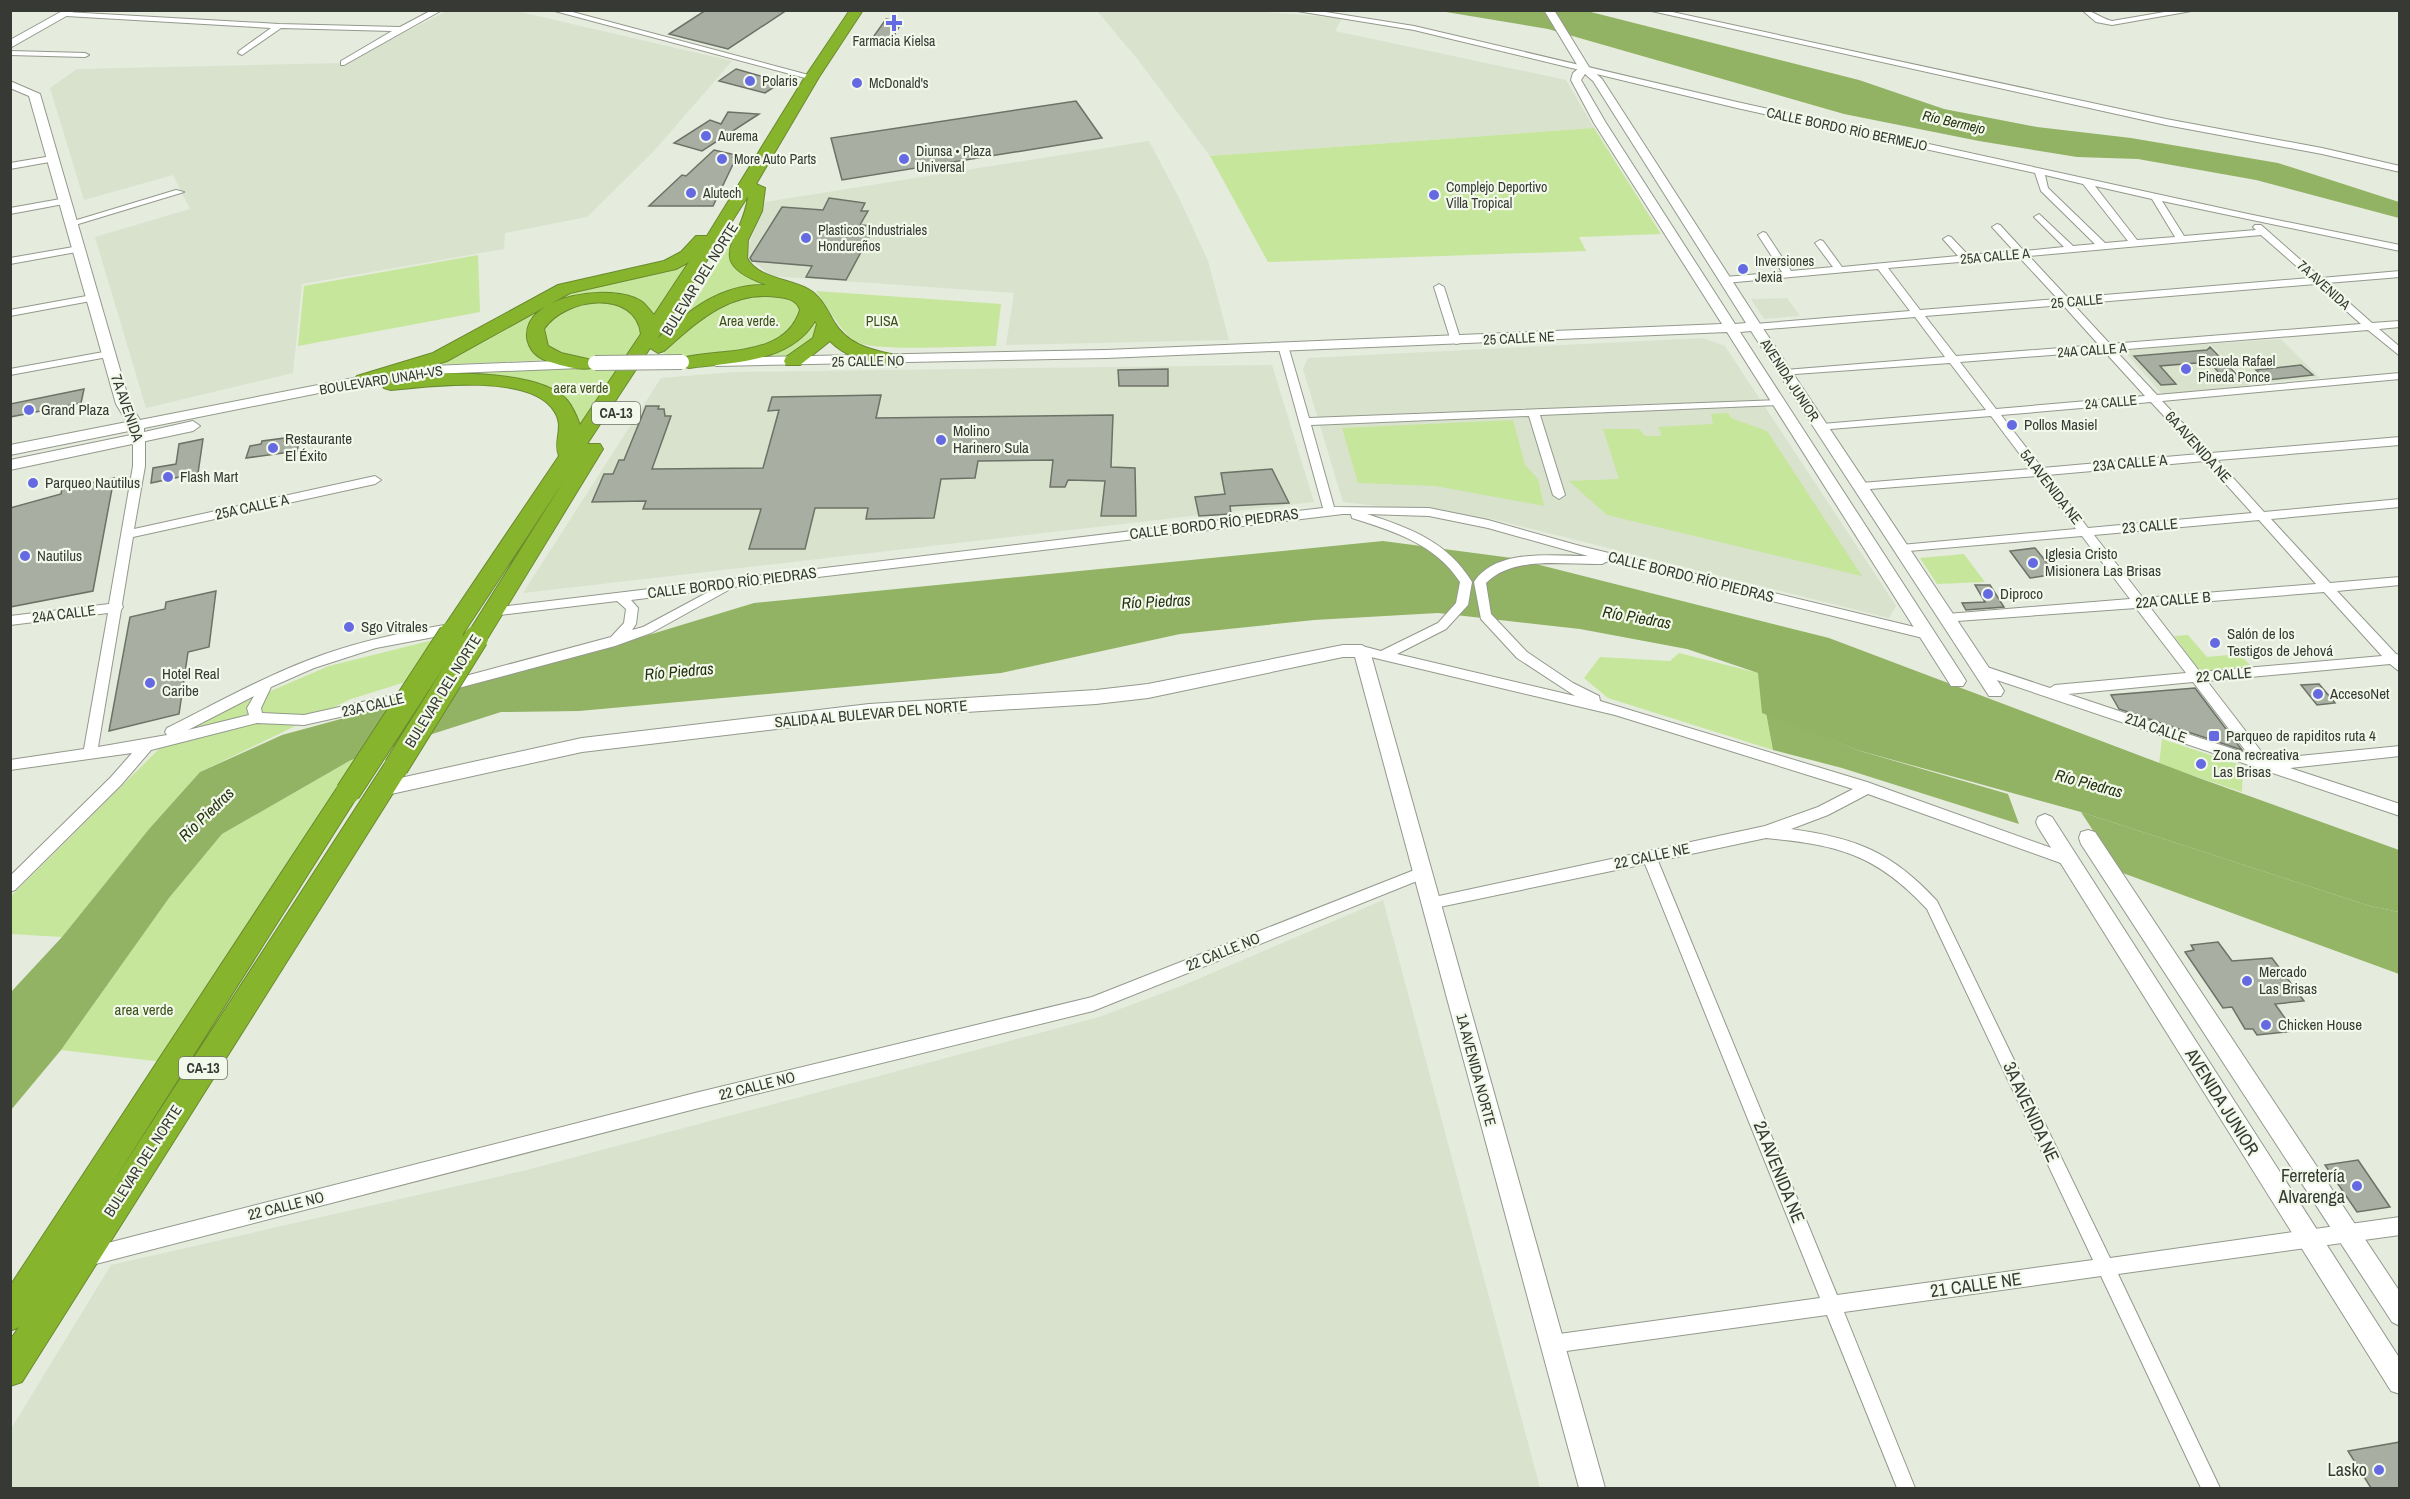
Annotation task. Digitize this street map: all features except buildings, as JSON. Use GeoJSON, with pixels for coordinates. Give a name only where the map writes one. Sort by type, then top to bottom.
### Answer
{"type":"FeatureCollection","features":[{"type":"Feature","properties":{"kind":"highway","name":"BULEVAR DEL NORTE"},"geometry":{"type":"LineString","coordinates":[[10,1370],[389,778],[461,633],[491,612],[812,77],[856,10]]}},
{"type":"Feature","properties":{"kind":"highway","name":"BULEVAR DEL NORTE"},"geometry":{"type":"LineString","coordinates":[[10,1315],[348,792],[461,633],[562,468],[654,341],[757,188],[839,58],[873,10]]}},
{"type":"Feature","properties":{"kind":"highway"},"geometry":{"type":"LineString","coordinates":[[757,188],[755,209],[737,247],[738,260],[744,268],[803,292],[818,308],[826,325],[847,348],[862,356],[896,361]]}},
{"type":"Feature","properties":{"kind":"highway"},"geometry":{"type":"LineString","coordinates":[[364,380],[440,357],[564,289],[670,265],[687,256],[705,236],[723,224]]}},
{"type":"Feature","properties":{"kind":"highway"},"geometry":{"type":"LineString","coordinates":[[590,364],[557,358],[544,352],[538,346],[534,336],[536,324],[546,313],[582,299],[613,298],[633,303],[646,316],[654,341],[710,306],[741,292],[766,289],[786,291],[800,298],[808,307],[809,316],[801,329],[789,340],[741,355],[685,362]]}},
{"type":"Feature","properties":{"kind":"highway"},"geometry":{"type":"LineString","coordinates":[[793,362],[821,341],[826,325]]}},
{"type":"Feature","properties":{"kind":"highway"},"geometry":{"type":"LineString","coordinates":[[388,384],[482,380],[509,382],[551,395],[568,413],[572,424],[572,438],[562,468]]}},
{"type":"Feature","properties":{"kind":"main road","name":"AVENIDA JUNIOR"},"geometry":{"type":"LineString","coordinates":[[1549,10],[1584,66],[1597,79],[1755,327],[1995,691]]}},
{"type":"Feature","properties":{"kind":"main road"},"geometry":{"type":"LineString","coordinates":[[10,45],[69,12]]}},
{"type":"Feature","properties":{"kind":"main road","name":"AVENIDA JUNIOR"},"geometry":{"type":"LineString","coordinates":[[1584,66],[1577,75],[1577,84],[1730,328],[1958,681]]}},
{"type":"Feature","properties":{"kind":"main road","name":"7A AVENIDA"},"geometry":{"type":"LineString","coordinates":[[10,84],[34,94],[123,404],[137,431]]}},
{"type":"Feature","properties":{"kind":"main road","name":"25 CALLE NE"},"geometry":{"type":"LineString","coordinates":[[1284,349],[1755,327]]}},
{"type":"Feature","properties":{"kind":"main road","name":"25 CALLE NO"},"geometry":{"type":"LineString","coordinates":[[453,369],[685,362],[896,361],[1284,349]]}},
{"type":"Feature","properties":{"kind":"main road","name":"BOULEVARD UNAH-VS"},"geometry":{"type":"LineString","coordinates":[[137,431],[364,380],[453,369]]}},
{"type":"Feature","properties":{"kind":"main road","name":"BOULEVARD UNAH-VS"},"geometry":{"type":"LineString","coordinates":[[137,431],[388,384],[453,369]]}},
{"type":"Feature","properties":{"kind":"main road"},"geometry":{"type":"LineString","coordinates":[[10,450],[137,431]]}},
{"type":"Feature","properties":{"kind":"main road"},"geometry":{"type":"LineString","coordinates":[[10,465],[137,431]]}},
{"type":"Feature","properties":{"kind":"main road","name":"SALIDA AL BULEVAR DEL NORTE"},"geometry":{"type":"LineString","coordinates":[[389,778],[582,745],[869,711],[1096,697],[1148,691],[1343,651],[1362,651]]}},
{"type":"Feature","properties":{"kind":"main road","name":"1A AVENIDA NORTE"},"geometry":{"type":"LineString","coordinates":[[1362,651],[1592,1488]]}},
{"type":"Feature","properties":{"kind":"main road","name":"AVENIDA JUNIOR"},"geometry":{"type":"LineString","coordinates":[[2045,822],[2400,1382]]}},
{"type":"Feature","properties":{"kind":"main road","name":"AVENIDA JUNIOR"},"geometry":{"type":"LineString","coordinates":[[2088,838],[2400,1314]]}},
{"type":"Feature","properties":{"kind":"street"},"geometry":{"type":"LineString","coordinates":[[344,63],[401,29],[439,10]]}},
{"type":"Feature","properties":{"kind":"street"},"geometry":{"type":"LineString","coordinates":[[554,10],[812,77]]}},
{"type":"Feature","properties":{"kind":"street","name":"CALLE BORDO RÍO BERMEJO"},"geometry":{"type":"LineString","coordinates":[[1294,10],[1414,28],[1584,66],[1737,105],[2154,195],[2248,218],[2400,248]]}},
{"type":"Feature","properties":{"kind":"street"},"geometry":{"type":"LineString","coordinates":[[1650,10],[2166,122],[2322,151],[2400,169]]}},
{"type":"Feature","properties":{"kind":"street"},"geometry":{"type":"LineString","coordinates":[[2085,10],[2105,22],[2194,10]]}},
{"type":"Feature","properties":{"kind":"street"},"geometry":{"type":"LineString","coordinates":[[69,12],[279,26],[401,29]]}},
{"type":"Feature","properties":{"kind":"street"},"geometry":{"type":"LineString","coordinates":[[242,53],[279,26]]}},
{"type":"Feature","properties":{"kind":"street"},"geometry":{"type":"LineString","coordinates":[[10,53],[85,55]]}},
{"type":"Feature","properties":{"kind":"street"},"geometry":{"type":"LineString","coordinates":[[10,166],[52,159]]}},
{"type":"Feature","properties":{"kind":"street"},"geometry":{"type":"LineString","coordinates":[[2039,170],[2044,189],[2102,246]]}},
{"type":"Feature","properties":{"kind":"street"},"geometry":{"type":"LineString","coordinates":[[2086,181],[2134,243]]}},
{"type":"Feature","properties":{"kind":"street"},"geometry":{"type":"LineString","coordinates":[[72,224],[179,192]]}},
{"type":"Feature","properties":{"kind":"street"},"geometry":{"type":"LineString","coordinates":[[2154,195],[2181,239]]}},
{"type":"Feature","properties":{"kind":"street"},"geometry":{"type":"LineString","coordinates":[[10,211],[66,201]]}},
{"type":"Feature","properties":{"kind":"street"},"geometry":{"type":"LineString","coordinates":[[2039,217],[2071,249]]}},
{"type":"Feature","properties":{"kind":"street","name":"7A AVENIDA"},"geometry":{"type":"LineString","coordinates":[[2248,218],[2400,353]]}},
{"type":"Feature","properties":{"kind":"street","name":"6A AVENIDA NE"},"geometry":{"type":"LineString","coordinates":[[1997,227],[2397,662]]}},
{"type":"Feature","properties":{"kind":"street","name":"25A CALLE A"},"geometry":{"type":"LineString","coordinates":[[1725,280],[2264,232]]}},
{"type":"Feature","properties":{"kind":"street"},"geometry":{"type":"LineString","coordinates":[[1763,235],[1789,275]]}},
{"type":"Feature","properties":{"kind":"street"},"geometry":{"type":"LineString","coordinates":[[1948,239],[1966,259]]}},
{"type":"Feature","properties":{"kind":"street"},"geometry":{"type":"LineString","coordinates":[[1820,243],[1840,270]]}},
{"type":"Feature","properties":{"kind":"street"},"geometry":{"type":"LineString","coordinates":[[10,261],[79,249]]}},
{"type":"Feature","properties":{"kind":"street","name":"5A AVENIDA NE"},"geometry":{"type":"LineString","coordinates":[[1881,266],[2264,765]]}},
{"type":"Feature","properties":{"kind":"street","name":"25 CALLE"},"geometry":{"type":"LineString","coordinates":[[1755,327],[2400,274]]}},
{"type":"Feature","properties":{"kind":"street"},"geometry":{"type":"LineString","coordinates":[[1439,287],[1456,341]]}},
{"type":"Feature","properties":{"kind":"street"},"geometry":{"type":"LineString","coordinates":[[10,313],[92,298]]}},
{"type":"Feature","properties":{"kind":"street","name":"24A CALLE A"},"geometry":{"type":"LineString","coordinates":[[1785,373],[2109,349],[2400,324]]}},
{"type":"Feature","properties":{"kind":"street"},"geometry":{"type":"LineString","coordinates":[[1284,349],[1329,510]]}},
{"type":"Feature","properties":{"kind":"street"},"geometry":{"type":"LineString","coordinates":[[10,372],[108,354]]}},
{"type":"Feature","properties":{"kind":"street","name":"24 CALLE"},"geometry":{"type":"LineString","coordinates":[[1822,428],[2400,376]]}},
{"type":"Feature","properties":{"kind":"street"},"geometry":{"type":"LineString","coordinates":[[1305,422],[1778,402]]}},
{"type":"Feature","properties":{"kind":"street"},"geometry":{"type":"LineString","coordinates":[[1534,414],[1559,495]]}},
{"type":"Feature","properties":{"kind":"street","name":"7A AVENIDA"},"geometry":{"type":"LineString","coordinates":[[90,754],[117,607],[140,454],[137,431]]}},
{"type":"Feature","properties":{"kind":"street","name":"23A CALLE A"},"geometry":{"type":"LineString","coordinates":[[1861,487],[2400,441]]}},
{"type":"Feature","properties":{"kind":"street","name":"25A CALLE A"},"geometry":{"type":"LineString","coordinates":[[128,534],[375,480]]}},
{"type":"Feature","properties":{"kind":"street","name":"23 CALLE"},"geometry":{"type":"LineString","coordinates":[[1901,549],[2400,503]]}},
{"type":"Feature","properties":{"kind":"street"},"geometry":{"type":"LineString","coordinates":[[1343,510],[1424,540],[1449,557],[1466,582],[1462,605],[1442,626],[1384,655]]}},
{"type":"Feature","properties":{"kind":"street","name":"CALLE BORDO RÍO PIEDRAS"},"geometry":{"type":"LineString","coordinates":[[491,612],[1343,510],[1429,512],[1488,524],[1619,560],[1927,634]]}},
{"type":"Feature","properties":{"kind":"street"},"geometry":{"type":"LineString","coordinates":[[1615,710],[1568,686],[1522,655],[1485,616],[1480,582],[1486,573],[1496,567],[1534,562],[1619,560]]}},
{"type":"Feature","properties":{"kind":"street","name":"22A CALLE B"},"geometry":{"type":"LineString","coordinates":[[1947,619],[2400,581]]}},
{"type":"Feature","properties":{"kind":"street","name":"23A CALLE"},"geometry":{"type":"LineString","coordinates":[[10,765],[144,746],[257,718],[304,720],[367,707],[615,641],[647,630],[737,582]]}},
{"type":"Feature","properties":{"kind":"street"},"geometry":{"type":"LineString","coordinates":[[615,641],[630,624],[632,608],[619,596]]}},
{"type":"Feature","properties":{"kind":"street","name":"24A CALLE"},"geometry":{"type":"LineString","coordinates":[[10,621],[117,607]]}},
{"type":"Feature","properties":{"kind":"street","name":"23A CALLE"},"geometry":{"type":"LineString","coordinates":[[144,746],[267,683],[329,657],[391,639],[461,633]]}},
{"type":"Feature","properties":{"kind":"street"},"geometry":{"type":"LineString","coordinates":[[1362,651],[1615,710],[1867,788],[2069,860]]}},
{"type":"Feature","properties":{"kind":"street","name":"22 CALLE"},"geometry":{"type":"LineString","coordinates":[[2049,691],[2397,662]]}},
{"type":"Feature","properties":{"kind":"street","name":"21A CALLE"},"geometry":{"type":"LineString","coordinates":[[1981,670],[2400,810]]}},
{"type":"Feature","properties":{"kind":"street"},"geometry":{"type":"LineString","coordinates":[[257,718],[254,708],[267,683]]}},
{"type":"Feature","properties":{"kind":"street"},"geometry":{"type":"LineString","coordinates":[[10,886],[116,781],[144,746]]}},
{"type":"Feature","properties":{"kind":"street"},"geometry":{"type":"LineString","coordinates":[[2264,765],[2400,751]]}},
{"type":"Feature","properties":{"kind":"street","name":"22 CALLE NE"},"geometry":{"type":"LineString","coordinates":[[1430,903],[1766,832],[1824,811],[1867,788]]}},
{"type":"Feature","properties":{"kind":"street","name":"3A AVENIDA NE"},"geometry":{"type":"LineString","coordinates":[[1766,832],[1815,837],[1882,858],[1915,884],[1932,905],[2211,1488]]}},
{"type":"Feature","properties":{"kind":"street","name":"2A AVENIDA NE"},"geometry":{"type":"LineString","coordinates":[[1649,856],[1906,1488]]}},
{"type":"Feature","properties":{"kind":"street","name":"22 CALLE NO"},"geometry":{"type":"LineString","coordinates":[[80,1259],[683,1104],[1093,1004],[1422,873]]}},
{"type":"Feature","properties":{"kind":"street","name":"21 CALLE NE"},"geometry":{"type":"LineString","coordinates":[[1552,1344],[2400,1226]]}},
{"type":"Feature","properties":{"kind":"shaded area"},"geometry":{"type":"Polygon","coordinates":[[[449,10],[516,11],[732,61],[653,152],[587,217],[505,233],[504,249],[302,284],[293,373],[146,408],[95,237],[190,209],[173,175],[84,200],[50,88],[77,69],[344,63],[449,10]]]}},
{"type":"Feature","properties":{"kind":"shaded area"},"geometry":{"type":"Polygon","coordinates":[[[1111,10],[1239,10],[1342,18],[1335,31],[1566,80],[1594,128],[1210,156],[1139,61],[1098,12],[1111,10]]]}},
{"type":"Feature","properties":{"kind":"shaded area"},"geometry":{"type":"Polygon","coordinates":[[[1149,141],[1208,261],[1229,340],[1006,345],[1014,293],[772,276],[745,255],[765,202],[1149,141]]]}},
{"type":"Feature","properties":{"kind":"shaded area"},"geometry":{"type":"Polygon","coordinates":[[[1787,298],[1800,316],[1764,319],[1751,299],[1787,298]]]}},
{"type":"Feature","properties":{"kind":"shaded area"},"geometry":{"type":"Polygon","coordinates":[[[1703,338],[1725,346],[1896,606],[1889,618],[1492,519],[1343,502],[1303,369],[1308,358],[1703,338]]]}},
{"type":"Feature","properties":{"kind":"shaded area"},"geometry":{"type":"Polygon","coordinates":[[[2281,339],[2320,378],[2249,384],[2210,344],[2281,339]]]}},
{"type":"Feature","properties":{"kind":"shaded area","name":"Escuela Rafael Pineda Ponce"},"geometry":{"type":"Polygon","coordinates":[[[2208,344],[2251,387],[2163,395],[2123,350],[2208,344]]]}},
{"type":"Feature","properties":{"kind":"shaded area","name":"Molino Harinero Sula"},"geometry":{"type":"Polygon","coordinates":[[[1272,365],[1314,502],[523,593],[661,378],[734,372],[1272,365]]]}},
{"type":"Feature","properties":{"kind":"shaded area"},"geometry":{"type":"Polygon","coordinates":[[[1766,713],[1857,750],[2008,794],[2019,824],[1842,768],[1773,750],[1766,713]]]}},
{"type":"Feature","properties":{"kind":"shaded area"},"geometry":{"type":"Polygon","coordinates":[[[2081,812],[2370,906],[2399,912],[2399,974],[2120,872],[2081,812]]]}},
{"type":"Feature","properties":{"kind":"shaded area"},"geometry":{"type":"Polygon","coordinates":[[[1383,900],[1540,1488],[11,1488],[11,1429],[111,1265],[527,1170],[1099,1017],[1184,985],[1383,900]]]}},
{"type":"Feature","properties":{"kind":"green space","name":"Complejo Deportivo Villa Tropical"},"geometry":{"type":"Polygon","coordinates":[[[1594,128],[1661,234],[1579,237],[1586,251],[1268,262],[1210,156],[1594,128]]]}},
{"type":"Feature","properties":{"kind":"green space"},"geometry":{"type":"Polygon","coordinates":[[[748,214],[734,262],[781,286],[765,286],[682,323],[748,214]]]}},
{"type":"Feature","properties":{"kind":"green space"},"geometry":{"type":"Polygon","coordinates":[[[702,244],[652,319],[600,294],[531,326],[551,360],[428,365],[570,289],[648,274],[702,244]]]}},
{"type":"Feature","properties":{"kind":"green space"},"geometry":{"type":"Polygon","coordinates":[[[478,255],[480,312],[298,346],[304,286],[478,255]]]}},
{"type":"Feature","properties":{"kind":"green space","name":"Area verde."},"geometry":{"type":"Polygon","coordinates":[[[765,291],[796,300],[801,307],[795,330],[764,347],[701,358],[662,357],[670,343],[714,307],[765,291]]]}},
{"type":"Feature","properties":{"kind":"green space","name":"PLISA"},"geometry":{"type":"Polygon","coordinates":[[[816,291],[1001,304],[996,346],[902,348],[857,342],[840,326],[816,291]]]}},
{"type":"Feature","properties":{"kind":"green space"},"geometry":{"type":"Polygon","coordinates":[[[594,300],[628,306],[644,332],[625,358],[578,359],[548,350],[541,325],[550,315],[594,300]]]}},
{"type":"Feature","properties":{"kind":"green space"},"geometry":{"type":"Polygon","coordinates":[[[813,317],[822,326],[816,339],[808,348],[799,353],[778,358],[741,357],[769,351],[813,317]]]}},
{"type":"Feature","properties":{"kind":"green space","name":"aera verde"},"geometry":{"type":"Polygon","coordinates":[[[619,368],[577,428],[571,410],[559,396],[543,388],[504,379],[445,376],[505,370],[619,368]]]}},
{"type":"Feature","properties":{"kind":"green space"},"geometry":{"type":"Polygon","coordinates":[[[1728,413],[1731,418],[1767,431],[1862,576],[1607,515],[1569,481],[1619,479],[1603,429],[1639,429],[1645,436],[1662,436],[1658,427],[1713,424],[1711,414],[1728,413]]]}},
{"type":"Feature","properties":{"kind":"green space"},"geometry":{"type":"Polygon","coordinates":[[[1513,420],[1525,465],[1538,479],[1544,506],[1436,486],[1358,483],[1342,428],[1513,420]]]}},
{"type":"Feature","properties":{"kind":"green space"},"geometry":{"type":"Polygon","coordinates":[[[1964,554],[1985,582],[1937,584],[1920,558],[1964,554]]]}},
{"type":"Feature","properties":{"kind":"green space"},"geometry":{"type":"Polygon","coordinates":[[[2188,635],[2207,657],[2239,654],[2255,670],[2203,675],[2174,636],[2188,635]]]}},
{"type":"Feature","properties":{"kind":"green space"},"geometry":{"type":"Polygon","coordinates":[[[445,637],[415,679],[351,699],[200,772],[149,829],[62,937],[11,934],[10,897],[161,747],[233,707],[329,666],[445,637]]]}},
{"type":"Feature","properties":{"kind":"green space"},"geometry":{"type":"Polygon","coordinates":[[[1679,653],[1758,673],[1773,750],[1608,698],[1584,678],[1600,657],[1670,661],[1679,653]]]}},
{"type":"Feature","properties":{"kind":"green space"},"geometry":{"type":"Polygon","coordinates":[[[2162,739],[2243,766],[2242,792],[2159,764],[2162,739]]]}},
{"type":"Feature","properties":{"kind":"green space","name":"area verde"},"geometry":{"type":"Polygon","coordinates":[[[368,754],[163,1062],[61,1050],[169,898],[222,834],[351,760],[368,754]]]}},
{"type":"Feature","properties":{"kind":"water","name":"Río Bermejo"},"geometry":{"type":"Polygon","coordinates":[[[1440,11],[1587,11],[1859,80],[1944,109],[2037,127],[2131,138],[2278,163],[2399,202],[2399,218],[2256,180],[2138,159],[2077,157],[1979,141],[1844,114],[1548,29],[1440,11]]]}},
{"type":"Feature","properties":{"kind":"water","name":"Río Piedras"},"geometry":{"type":"Polygon","coordinates":[[[1383,541],[1512,558],[1829,638],[2199,778],[2399,850],[2399,912],[2370,906],[2081,812],[1857,750],[1762,713],[1758,673],[1687,649],[1580,629],[1438,613],[1314,620],[1180,634],[1001,673],[579,711],[501,712],[351,760],[222,834],[169,898],[61,1050],[11,1110],[11,992],[62,937],[149,829],[200,772],[282,735],[632,640],[754,603],[1383,541]]]}},
{"type":"Feature","properties":{"kind":"place","name":"Farmacia Kielsa"},"geometry":{"type":"Point","coordinates":[894,23]}},
{"type":"Feature","properties":{"kind":"place","name":"Polaris"},"geometry":{"type":"Point","coordinates":[750,81]}},
{"type":"Feature","properties":{"kind":"place","name":"McDonald's"},"geometry":{"type":"Point","coordinates":[857,83]}},
{"type":"Feature","properties":{"kind":"place","name":"Aurema"},"geometry":{"type":"Point","coordinates":[706,136]}},
{"type":"Feature","properties":{"kind":"place","name":"More Auto Parts"},"geometry":{"type":"Point","coordinates":[722,159]}},
{"type":"Feature","properties":{"kind":"place","name":"Diunsa • Plaza Universal"},"geometry":{"type":"Point","coordinates":[904,159]}},
{"type":"Feature","properties":{"kind":"place","name":"Alutech"},"geometry":{"type":"Point","coordinates":[691,193]}},
{"type":"Feature","properties":{"kind":"place","name":"Complejo Deportivo Villa Tropical"},"geometry":{"type":"Point","coordinates":[1434,195]}},
{"type":"Feature","properties":{"kind":"place","name":"Plasticos Industriales Hondureños"},"geometry":{"type":"Point","coordinates":[806,238]}},
{"type":"Feature","properties":{"kind":"place","name":"Inversiones Jexia"},"geometry":{"type":"Point","coordinates":[1743,269]}},
{"type":"Feature","properties":{"kind":"place","name":"Escuela Rafael Pineda Ponce"},"geometry":{"type":"Point","coordinates":[2186,369]}},
{"type":"Feature","properties":{"kind":"place","name":"Grand Plaza"},"geometry":{"type":"Point","coordinates":[29,410]}},
{"type":"Feature","properties":{"kind":"place","name":"Pollos Masiel"},"geometry":{"type":"Point","coordinates":[2012,425]}},
{"type":"Feature","properties":{"kind":"place","name":"Molino Harinero Sula"},"geometry":{"type":"Point","coordinates":[941,440]}},
{"type":"Feature","properties":{"kind":"place","name":"Restaurante El Éxito"},"geometry":{"type":"Point","coordinates":[273,448]}},
{"type":"Feature","properties":{"kind":"place","name":"Flash Mart"},"geometry":{"type":"Point","coordinates":[168,477]}},
{"type":"Feature","properties":{"kind":"place","name":"Parqueo Nautilus"},"geometry":{"type":"Point","coordinates":[33,483]}},
{"type":"Feature","properties":{"kind":"place","name":"Nautilus"},"geometry":{"type":"Point","coordinates":[25,556]}},
{"type":"Feature","properties":{"kind":"place","name":"Iglesia Cristo Misionera Las Brisas"},"geometry":{"type":"Point","coordinates":[2033,563]}},
{"type":"Feature","properties":{"kind":"place","name":"Diproco"},"geometry":{"type":"Point","coordinates":[1988,594]}},
{"type":"Feature","properties":{"kind":"place","name":"Sgo Vitrales"},"geometry":{"type":"Point","coordinates":[349,627]}},
{"type":"Feature","properties":{"kind":"place","name":"Salón de los Testigos de Jehová"},"geometry":{"type":"Point","coordinates":[2215,643]}},
{"type":"Feature","properties":{"kind":"place","name":"Hotel Real Caribe"},"geometry":{"type":"Point","coordinates":[150,683]}},
{"type":"Feature","properties":{"kind":"place","name":"AccesoNet"},"geometry":{"type":"Point","coordinates":[2318,694]}},
{"type":"Feature","properties":{"kind":"place","name":"Parqueo de rapiditos ruta 4"},"geometry":{"type":"Point","coordinates":[2214,736]}},
{"type":"Feature","properties":{"kind":"place","name":"Zona recreativa Las Brisas"},"geometry":{"type":"Point","coordinates":[2201,764]}},
{"type":"Feature","properties":{"kind":"place","name":"Mercado Las Brisas"},"geometry":{"type":"Point","coordinates":[2247,981]}},
{"type":"Feature","properties":{"kind":"place","name":"Chicken House"},"geometry":{"type":"Point","coordinates":[2266,1025]}},
{"type":"Feature","properties":{"kind":"place","name":"Ferretería Alvarenga"},"geometry":{"type":"Point","coordinates":[2357,1186]}},
{"type":"Feature","properties":{"kind":"place","name":"Lasko"},"geometry":{"type":"Point","coordinates":[2379,1470]}}]}
